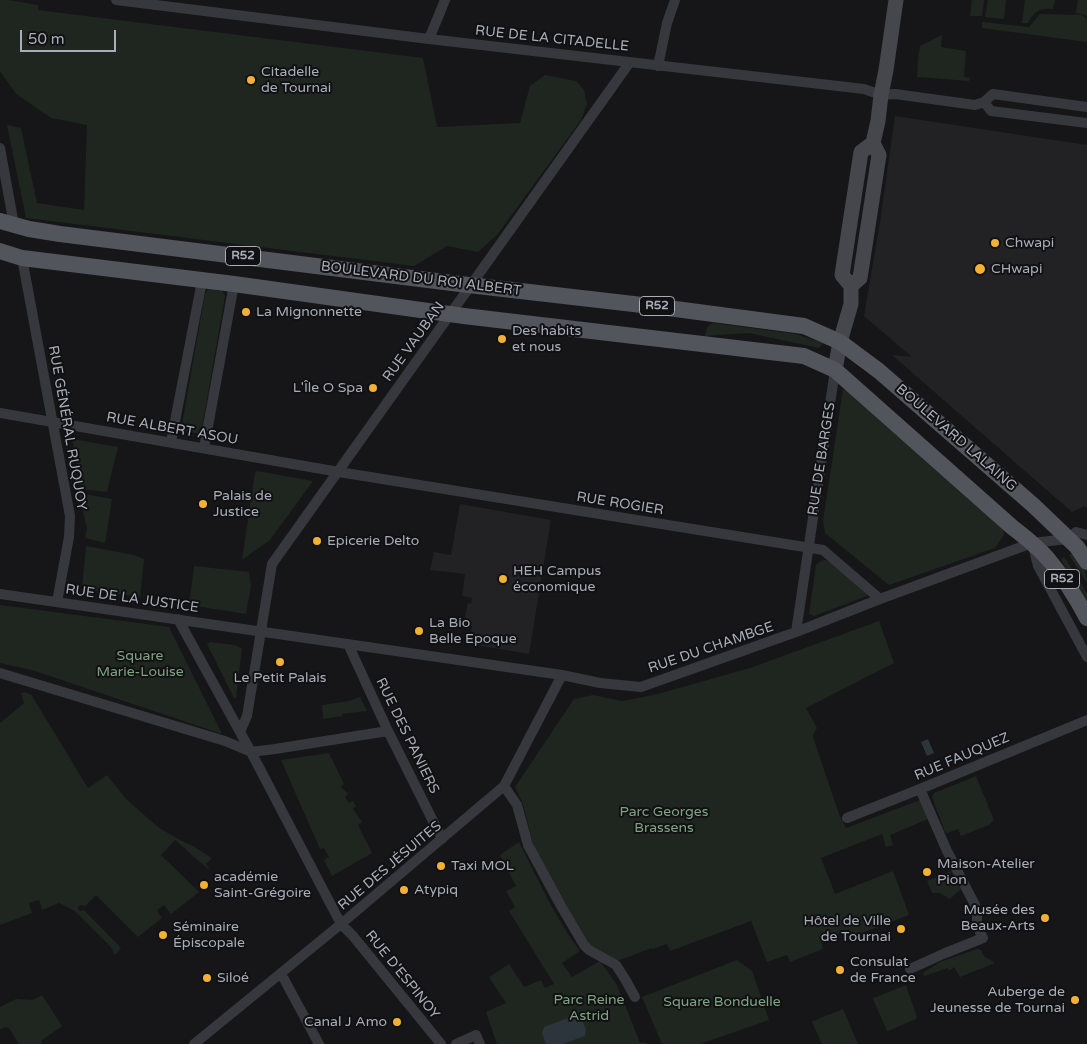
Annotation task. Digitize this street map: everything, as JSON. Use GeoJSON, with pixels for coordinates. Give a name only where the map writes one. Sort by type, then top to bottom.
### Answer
{"type":"FeatureCollection","features":[{"type":"Feature","properties":{"kind":"main road","name":"BOULEVARD DU ROI ALBERT"},"geometry":{"type":"LineString","coordinates":[[7,223],[70,235],[804,326],[840,342]]}},
{"type":"Feature","properties":{"kind":"main road","name":"R52"},"geometry":{"type":"LineString","coordinates":[[0,251],[22,258],[234,284],[452,314],[804,356],[836,370]]}},
{"type":"Feature","properties":{"kind":"main road","name":"BOULEVARD LALAING"},"geometry":{"type":"LineString","coordinates":[[840,342],[879,371],[1033,505],[1077,548],[1087,562]]}},
{"type":"Feature","properties":{"kind":"main road","name":"BOULEVARD LALAING"},"geometry":{"type":"LineString","coordinates":[[836,370],[1032,543],[1047,558],[1075,597],[1087,618]]}},
{"type":"Feature","properties":{"kind":"street","name":"RUE DE LA CITADELLE"},"geometry":{"type":"LineString","coordinates":[[116,0],[429,39],[864,89],[881,95],[895,94],[975,104],[984,102],[993,94],[1087,107]]}},
{"type":"Feature","properties":{"kind":"street"},"geometry":{"type":"LineString","coordinates":[[429,39],[445,0]]}},
{"type":"Feature","properties":{"kind":"street"},"geometry":{"type":"LineString","coordinates":[[658,66],[667,22],[674,0]]}},
{"type":"Feature","properties":{"kind":"street","name":"RUE DE BARGES"},"geometry":{"type":"LineString","coordinates":[[796,632],[840,342],[851,304],[851,286],[860,278],[862,268],[879,155],[873,143],[896,0]]}},
{"type":"Feature","properties":{"kind":"street","name":"RUE VAUBAN"},"geometry":{"type":"LineString","coordinates":[[261,631],[272,564],[630,62]]}},
{"type":"Feature","properties":{"kind":"street","name":"RUE DE LA CITADELLE"},"geometry":{"type":"LineString","coordinates":[[984,102],[991,111],[1087,123]]}},
{"type":"Feature","properties":{"kind":"street"},"geometry":{"type":"LineString","coordinates":[[0,148],[7,223]]}},
{"type":"Feature","properties":{"kind":"street","name":"RUE GÉNÉRAL RUQUOY"},"geometry":{"type":"LineString","coordinates":[[22,258],[70,516],[69,537],[57,602]]}},
{"type":"Feature","properties":{"kind":"street"},"geometry":{"type":"LineString","coordinates":[[171,442],[202,281]]}},
{"type":"Feature","properties":{"kind":"street"},"geometry":{"type":"LineString","coordinates":[[204,448],[234,284]]}},
{"type":"Feature","properties":{"kind":"street","name":"RUE ALBERT ASOU"},"geometry":{"type":"LineString","coordinates":[[0,413],[339,472]]}},
{"type":"Feature","properties":{"kind":"street","name":"RUE ROGIER"},"geometry":{"type":"LineString","coordinates":[[339,472],[823,550],[880,599]]}},
{"type":"Feature","properties":{"kind":"street"},"geometry":{"type":"LineString","coordinates":[[1068,539],[1076,532],[1087,535]]}},
{"type":"Feature","properties":{"kind":"street","name":"RUE DU CHAMBGE"},"geometry":{"type":"LineString","coordinates":[[261,631],[562,675],[600,683],[641,687],[796,632],[1032,543],[1068,539]]}},
{"type":"Feature","properties":{"kind":"street"},"geometry":{"type":"LineString","coordinates":[[1032,543],[1038,566],[1087,657]]}},
{"type":"Feature","properties":{"kind":"street","name":"RUE DE LA JUSTICE"},"geometry":{"type":"LineString","coordinates":[[0,594],[261,631]]}},
{"type":"Feature","properties":{"kind":"street"},"geometry":{"type":"LineString","coordinates":[[178,619],[240,732]]}},
{"type":"Feature","properties":{"kind":"street"},"geometry":{"type":"LineString","coordinates":[[240,732],[247,716],[261,631]]}},
{"type":"Feature","properties":{"kind":"street","name":"RUE DES PANIERS"},"geometry":{"type":"LineString","coordinates":[[348,644],[442,839]]}},
{"type":"Feature","properties":{"kind":"street"},"geometry":{"type":"LineString","coordinates":[[0,673],[225,741],[251,752],[388,730]]}},
{"type":"Feature","properties":{"kind":"street","name":"RUE DES JÉSUITES"},"geometry":{"type":"LineString","coordinates":[[194,1044],[341,924],[504,786],[562,675]]}},
{"type":"Feature","properties":{"kind":"street","name":"RUE FAUQUEZ"},"geometry":{"type":"LineString","coordinates":[[847,818],[1087,720]]}},
{"type":"Feature","properties":{"kind":"street","name":"RUE D'ESPINOY"},"geometry":{"type":"LineString","coordinates":[[240,732],[341,924],[353,936],[441,1044]]}},
{"type":"Feature","properties":{"kind":"street"},"geometry":{"type":"LineString","coordinates":[[504,786],[517,805],[528,845],[584,945],[589,950],[616,964],[635,997]]}},
{"type":"Feature","properties":{"kind":"street"},"geometry":{"type":"LineString","coordinates":[[910,969],[983,938],[977,926],[975,905],[947,851],[920,789]]}},
{"type":"Feature","properties":{"kind":"street"},"geometry":{"type":"LineString","coordinates":[[280,974],[284,978],[319,1044]]}},
{"type":"Feature","properties":{"kind":"street"},"geometry":{"type":"LineString","coordinates":[[456,1044],[476,1035],[480,1044]]}},
{"type":"Feature","properties":{"kind":"shaded area","name":"CHwapi"},"geometry":{"type":"Polygon","coordinates":[[[895,116],[1087,145],[1087,508],[1084,506],[1072,512],[892,355],[912,357],[864,316],[895,116]]]}},
{"type":"Feature","properties":{"kind":"shaded area","name":"HEH Campus économique"},"geometry":{"type":"Polygon","coordinates":[[[460,504],[551,520],[529,654],[470,644],[472,626],[464,623],[468,603],[471,604],[472,598],[462,596],[465,574],[430,570],[434,552],[451,555],[460,504]]]}},
{"type":"Feature","properties":{"kind":"shaded area"},"geometry":{"type":"Polygon","coordinates":[[[928,739],[934,753],[927,756],[921,742],[928,739]]]}},
{"type":"Feature","properties":{"kind":"shaded area"},"geometry":{"type":"Polygon","coordinates":[[[576,1015],[581,1017],[586,1030],[585,1036],[563,1044],[546,1044],[542,1033],[544,1027],[576,1015]]]}},
{"type":"Feature","properties":{"kind":"green space"},"geometry":{"type":"Polygon","coordinates":[[[0,0],[38,5],[38,10],[423,58],[437,127],[520,123],[530,86],[545,75],[576,81],[584,90],[587,104],[581,120],[497,235],[478,252],[447,246],[414,266],[26,218],[7,125],[21,128],[37,203],[84,210],[87,125],[51,118],[16,94],[0,71],[0,0]]]}},
{"type":"Feature","properties":{"kind":"green space"},"geometry":{"type":"Polygon","coordinates":[[[972,0],[984,0],[982,16],[970,16],[972,0]]]}},
{"type":"Feature","properties":{"kind":"green space"},"geometry":{"type":"Polygon","coordinates":[[[988,0],[1006,0],[1004,19],[985,17],[988,0]]]}},
{"type":"Feature","properties":{"kind":"green space"},"geometry":{"type":"Polygon","coordinates":[[[1025,0],[1055,0],[1053,9],[1038,11],[1028,23],[1022,23],[1025,0]]]}},
{"type":"Feature","properties":{"kind":"green space"},"geometry":{"type":"Polygon","coordinates":[[[1078,0],[1087,0],[1087,16],[1076,13],[1078,0]]]}},
{"type":"Feature","properties":{"kind":"green space"},"geometry":{"type":"Polygon","coordinates":[[[1040,14],[1082,15],[1087,19],[1087,42],[982,28],[982,22],[1029,27],[1040,14]]]}},
{"type":"Feature","properties":{"kind":"green space"},"geometry":{"type":"Polygon","coordinates":[[[942,35],[941,47],[966,51],[964,77],[970,78],[969,81],[917,77],[920,46],[942,35]]]}},
{"type":"Feature","properties":{"kind":"green space"},"geometry":{"type":"Polygon","coordinates":[[[208,289],[222,291],[225,296],[202,428],[199,434],[181,430],[205,294],[208,289]]]}},
{"type":"Feature","properties":{"kind":"green space"},"geometry":{"type":"Polygon","coordinates":[[[713,323],[796,334],[823,343],[819,348],[749,333],[705,336],[707,328],[713,323]]]}},
{"type":"Feature","properties":{"kind":"green space"},"geometry":{"type":"Polygon","coordinates":[[[843,389],[853,393],[1002,524],[1004,535],[995,548],[889,585],[825,533],[823,521],[843,389]]]}},
{"type":"Feature","properties":{"kind":"green space"},"geometry":{"type":"Polygon","coordinates":[[[72,439],[118,447],[107,492],[81,489],[72,439]]]}},
{"type":"Feature","properties":{"kind":"green space"},"geometry":{"type":"Polygon","coordinates":[[[257,471],[313,481],[270,540],[242,560],[255,473],[257,471]]]}},
{"type":"Feature","properties":{"kind":"green space"},"geometry":{"type":"Polygon","coordinates":[[[79,493],[112,499],[105,543],[85,538],[87,529],[79,493]]]}},
{"type":"Feature","properties":{"kind":"green space"},"geometry":{"type":"Polygon","coordinates":[[[86,546],[134,555],[144,559],[140,597],[82,589],[86,546]]]}},
{"type":"Feature","properties":{"kind":"green space"},"geometry":{"type":"Polygon","coordinates":[[[1072,554],[1084,567],[1087,583],[1069,555],[1072,554]]]}},
{"type":"Feature","properties":{"kind":"green space"},"geometry":{"type":"Polygon","coordinates":[[[1064,557],[1087,593],[1087,605],[1061,559],[1064,557]]]}},
{"type":"Feature","properties":{"kind":"green space"},"geometry":{"type":"Polygon","coordinates":[[[822,560],[834,564],[846,572],[867,592],[867,596],[814,616],[809,614],[816,565],[822,560]]]}},
{"type":"Feature","properties":{"kind":"green space"},"geometry":{"type":"Polygon","coordinates":[[[194,566],[249,572],[251,586],[246,614],[189,605],[194,566]]]}},
{"type":"Feature","properties":{"kind":"green space","name":"Square Marie-Louise"},"geometry":{"type":"Polygon","coordinates":[[[0,605],[169,627],[222,734],[32,670],[0,663],[0,605]]]}},
{"type":"Feature","properties":{"kind":"green space","name":"Parc Georges Brassens"},"geometry":{"type":"Polygon","coordinates":[[[879,621],[894,663],[806,708],[817,728],[813,735],[814,740],[839,814],[846,828],[920,800],[928,819],[890,835],[893,845],[886,847],[882,834],[821,858],[835,894],[893,871],[909,915],[847,939],[844,932],[821,941],[823,949],[790,962],[787,955],[767,962],[751,921],[670,951],[667,944],[617,961],[593,952],[535,852],[523,804],[515,787],[574,699],[593,695],[622,701],[658,694],[750,668],[879,621]]]}},
{"type":"Feature","properties":{"kind":"green space"},"geometry":{"type":"Polygon","coordinates":[[[210,642],[242,648],[236,698],[234,698],[207,644],[210,642]]]}},
{"type":"Feature","properties":{"kind":"green space"},"geometry":{"type":"Polygon","coordinates":[[[25,692],[32,695],[88,788],[107,775],[126,799],[158,827],[212,858],[206,864],[208,869],[175,840],[161,855],[199,892],[171,914],[164,905],[157,910],[162,918],[138,937],[96,895],[85,906],[81,905],[78,907],[80,911],[84,910],[121,948],[115,955],[110,946],[75,911],[59,903],[42,910],[39,900],[29,903],[32,913],[0,925],[0,723],[24,703],[21,693],[25,692]]]}},
{"type":"Feature","properties":{"kind":"green space"},"geometry":{"type":"Polygon","coordinates":[[[360,697],[367,711],[342,714],[342,716],[323,719],[322,705],[349,701],[360,697]]]}},
{"type":"Feature","properties":{"kind":"green space"},"geometry":{"type":"Polygon","coordinates":[[[329,753],[344,784],[341,787],[348,794],[345,797],[349,803],[353,801],[356,806],[353,809],[362,822],[358,825],[372,853],[332,876],[324,860],[329,857],[324,848],[320,849],[281,760],[329,753]]]}},
{"type":"Feature","properties":{"kind":"green space"},"geometry":{"type":"Polygon","coordinates":[[[976,776],[994,820],[989,825],[961,836],[958,829],[945,832],[932,797],[934,793],[976,776]]]}},
{"type":"Feature","properties":{"kind":"green space","name":"Parc Reine Astrid"},"geometry":{"type":"Polygon","coordinates":[[[519,842],[555,912],[580,951],[562,963],[572,977],[600,961],[617,985],[640,1043],[644,1042],[647,1044],[497,1044],[486,1012],[506,1003],[489,977],[509,964],[524,987],[541,980],[545,988],[554,984],[509,911],[515,907],[506,891],[516,886],[500,855],[519,842]]]}},
{"type":"Feature","properties":{"kind":"green space"},"geometry":{"type":"Polygon","coordinates":[[[951,871],[951,876],[961,889],[950,899],[940,893],[932,893],[927,881],[951,871]]]}},
{"type":"Feature","properties":{"kind":"green space"},"geometry":{"type":"Polygon","coordinates":[[[977,949],[981,950],[984,956],[995,963],[960,977],[954,967],[949,971],[948,968],[924,976],[923,973],[940,962],[977,949]]]}},
{"type":"Feature","properties":{"kind":"green space","name":"Square Bonduelle"},"geometry":{"type":"Polygon","coordinates":[[[737,960],[752,971],[769,1020],[700,1044],[662,1044],[642,997],[737,960]]]}},
{"type":"Feature","properties":{"kind":"green space"},"geometry":{"type":"Polygon","coordinates":[[[906,986],[917,1017],[887,1031],[873,999],[906,986]]]}},
{"type":"Feature","properties":{"kind":"green space"},"geometry":{"type":"Polygon","coordinates":[[[42,995],[62,1026],[41,1041],[42,1044],[19,1044],[9,1028],[5,1027],[0,1030],[0,1007],[16,999],[33,1000],[42,995]]]}},
{"type":"Feature","properties":{"kind":"green space"},"geometry":{"type":"Polygon","coordinates":[[[843,1009],[858,1044],[822,1044],[812,1022],[843,1009]]]}},
{"type":"Feature","properties":{"kind":"place","name":"Citadelle de Tournai"},"geometry":{"type":"Point","coordinates":[251,80]}},
{"type":"Feature","properties":{"kind":"place","name":"Chwapi"},"geometry":{"type":"Point","coordinates":[995,243]}},
{"type":"Feature","properties":{"kind":"place","name":"CHwapi"},"geometry":{"type":"Point","coordinates":[980,269]}},
{"type":"Feature","properties":{"kind":"place","name":"La Mignonnette"},"geometry":{"type":"Point","coordinates":[246,312]}},
{"type":"Feature","properties":{"kind":"place","name":"Des habits et nous"},"geometry":{"type":"Point","coordinates":[502,339]}},
{"type":"Feature","properties":{"kind":"place","name":"L'Île O Spa"},"geometry":{"type":"Point","coordinates":[373,388]}},
{"type":"Feature","properties":{"kind":"place","name":"Palais de Justice"},"geometry":{"type":"Point","coordinates":[203,504]}},
{"type":"Feature","properties":{"kind":"place","name":"Epicerie Delto"},"geometry":{"type":"Point","coordinates":[317,541]}},
{"type":"Feature","properties":{"kind":"place","name":"HEH Campus économique"},"geometry":{"type":"Point","coordinates":[503,579]}},
{"type":"Feature","properties":{"kind":"place","name":"La Bio Belle Epoque"},"geometry":{"type":"Point","coordinates":[419,631]}},
{"type":"Feature","properties":{"kind":"place","name":"Le Petit Palais"},"geometry":{"type":"Point","coordinates":[280,662]}},
{"type":"Feature","properties":{"kind":"place","name":"Taxi MOL"},"geometry":{"type":"Point","coordinates":[441,866]}},
{"type":"Feature","properties":{"kind":"place","name":"Maison-Atelier Pion"},"geometry":{"type":"Point","coordinates":[927,872]}},
{"type":"Feature","properties":{"kind":"place","name":"académie Saint-Grégoire"},"geometry":{"type":"Point","coordinates":[204,885]}},
{"type":"Feature","properties":{"kind":"place","name":"Atypiq"},"geometry":{"type":"Point","coordinates":[404,890]}},
{"type":"Feature","properties":{"kind":"place","name":"Musée des Beaux-Arts"},"geometry":{"type":"Point","coordinates":[1045,918]}},
{"type":"Feature","properties":{"kind":"place","name":"Hôtel de Ville de Tournai"},"geometry":{"type":"Point","coordinates":[901,929]}},
{"type":"Feature","properties":{"kind":"place","name":"Séminaire Épiscopale"},"geometry":{"type":"Point","coordinates":[163,935]}},
{"type":"Feature","properties":{"kind":"place","name":"Consulat de France"},"geometry":{"type":"Point","coordinates":[840,970]}},
{"type":"Feature","properties":{"kind":"place","name":"Siloé"},"geometry":{"type":"Point","coordinates":[207,978]}},
{"type":"Feature","properties":{"kind":"place","name":"Auberge de Jeunesse de Tournai"},"geometry":{"type":"Point","coordinates":[1075,1000]}},
{"type":"Feature","properties":{"kind":"place","name":"Canal J Amo"},"geometry":{"type":"Point","coordinates":[397,1022]}}]}
